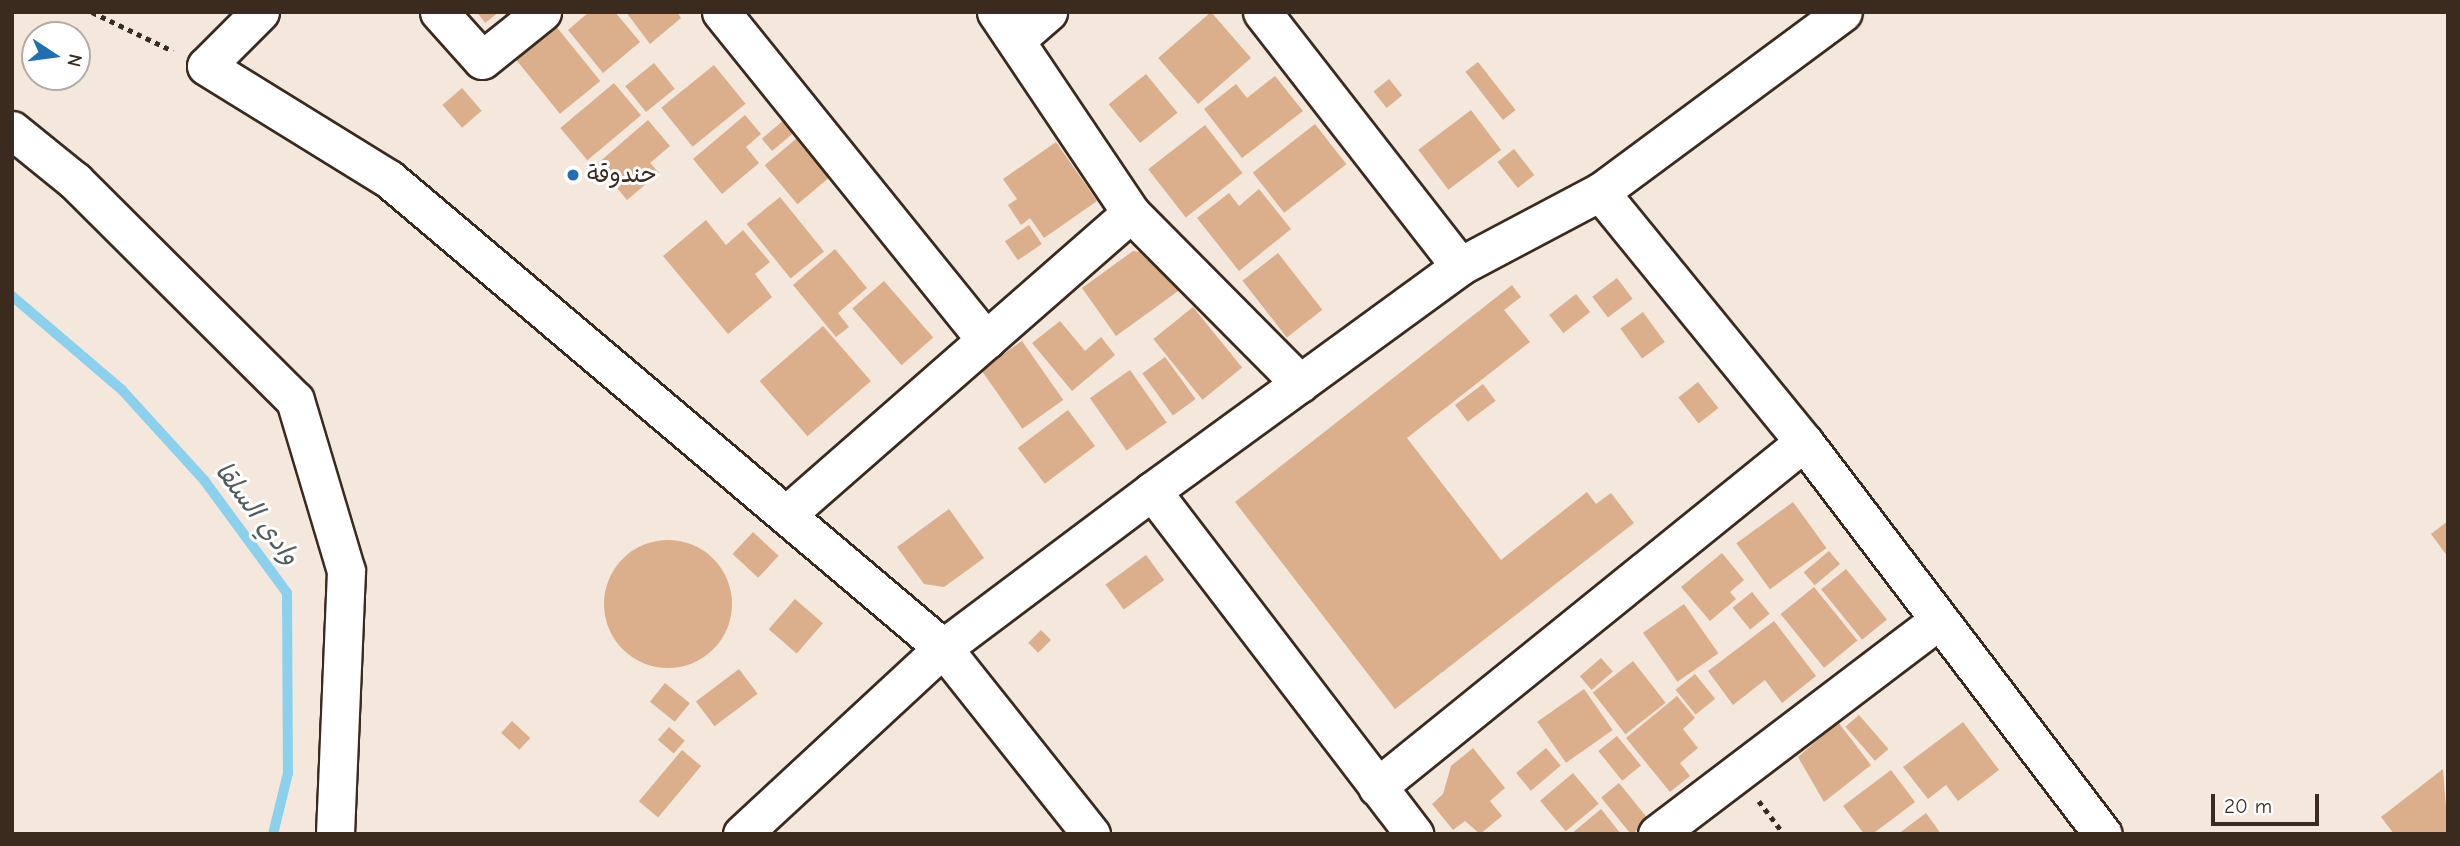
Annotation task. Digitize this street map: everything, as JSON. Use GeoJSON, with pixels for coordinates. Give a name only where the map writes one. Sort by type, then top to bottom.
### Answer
{"type":"FeatureCollection","features":[{"type":"Feature","properties":{"kind":"street"},"geometry":{"type":"LineString","coordinates":[[260,12],[206,66],[389,179],[943,648],[1091,834]]}},
{"type":"Feature","properties":{"kind":"street"},"geometry":{"type":"LineString","coordinates":[[439,12],[482,60],[542,12]]}},
{"type":"Feature","properties":{"kind":"street"},"geometry":{"type":"LineString","coordinates":[[720,12],[986,341]]}},
{"type":"Feature","properties":{"kind":"street"},"geometry":{"type":"LineString","coordinates":[[1048,12],[1007,25],[1131,213],[1300,383]]}},
{"type":"Feature","properties":{"kind":"street"},"geometry":{"type":"LineString","coordinates":[[1262,12],[1460,266]]}},
{"type":"Feature","properties":{"kind":"street"},"geometry":{"type":"LineString","coordinates":[[742,834],[943,648],[1460,266],[1600,192],[1843,12]]}},
{"type":"Feature","properties":{"kind":"street"},"geometry":{"type":"LineString","coordinates":[[12,130],[75,181],[295,400],[345,572],[335,834]]}},
{"type":"Feature","properties":{"kind":"street"},"geometry":{"type":"LineString","coordinates":[[1600,192],[1804,442],[1936,622],[2103,834]]}},
{"type":"Feature","properties":{"kind":"street"},"geometry":{"type":"LineString","coordinates":[[787,514],[1131,213]]}},
{"type":"Feature","properties":{"kind":"street"},"geometry":{"type":"LineString","coordinates":[[1377,787],[1804,442]]}},
{"type":"Feature","properties":{"kind":"street"},"geometry":{"type":"LineString","coordinates":[[1152,492],[1414,834]]}},
{"type":"Feature","properties":{"kind":"street"},"geometry":{"type":"LineString","coordinates":[[1657,834],[1936,622]]}},
{"type":"Feature","properties":{"kind":"path"},"geometry":{"type":"LineString","coordinates":[[92,12],[206,66]]}},
{"type":"Feature","properties":{"kind":"building"},"geometry":{"type":"Polygon","coordinates":[[[477,12],[499,12],[485,23],[477,12]]]}},
{"type":"Feature","properties":{"kind":"building"},"geometry":{"type":"Polygon","coordinates":[[[589,12],[615,12],[640,42],[603,73],[568,30],[589,12]]]}},
{"type":"Feature","properties":{"kind":"building"},"geometry":{"type":"Polygon","coordinates":[[[626,12],[677,12],[681,18],[650,44],[626,12]]]}},
{"type":"Feature","properties":{"kind":"building"},"geometry":{"type":"Polygon","coordinates":[[[1211,12],[1251,58],[1198,104],[1158,58],[1211,12]]]}},
{"type":"Feature","properties":{"kind":"building"},"geometry":{"type":"Polygon","coordinates":[[[555,25],[600,81],[560,114],[515,58],[555,25]]]}},
{"type":"Feature","properties":{"kind":"building"},"geometry":{"type":"Polygon","coordinates":[[[1478,62],[1516,110],[1503,120],[1465,72],[1478,62]]]}},
{"type":"Feature","properties":{"kind":"building"},"geometry":{"type":"Polygon","coordinates":[[[654,63],[675,89],[646,112],[625,86],[654,63]]]}},
{"type":"Feature","properties":{"kind":"building"},"geometry":{"type":"Polygon","coordinates":[[[714,65],[745,104],[693,147],[661,108],[714,65]]]}},
{"type":"Feature","properties":{"kind":"building"},"geometry":{"type":"Polygon","coordinates":[[[1146,74],[1177,113],[1140,143],[1109,104],[1146,74]]]}},
{"type":"Feature","properties":{"kind":"building"},"geometry":{"type":"Polygon","coordinates":[[[1275,76],[1303,111],[1242,158],[1204,109],[1236,84],[1247,98],[1275,76]]]}},
{"type":"Feature","properties":{"kind":"building"},"geometry":{"type":"Polygon","coordinates":[[[1389,79],[1402,95],[1387,108],[1373,92],[1389,79]]]}},
{"type":"Feature","properties":{"kind":"building"},"geometry":{"type":"Polygon","coordinates":[[[614,83],[641,115],[587,160],[560,128],[614,83]]]}},
{"type":"Feature","properties":{"kind":"building"},"geometry":{"type":"Polygon","coordinates":[[[462,88],[482,111],[462,128],[442,105],[462,88]]]}},
{"type":"Feature","properties":{"kind":"building"},"geometry":{"type":"Polygon","coordinates":[[[1471,110],[1501,150],[1448,190],[1418,150],[1471,110]]]}},
{"type":"Feature","properties":{"kind":"building"},"geometry":{"type":"Polygon","coordinates":[[[745,115],[761,134],[746,147],[759,163],[722,194],[693,159],[745,115]]]}},
{"type":"Feature","properties":{"kind":"building"},"geometry":{"type":"Polygon","coordinates":[[[648,120],[670,146],[650,163],[659,173],[627,200],[597,164],[648,120]]]}},
{"type":"Feature","properties":{"kind":"building"},"geometry":{"type":"Polygon","coordinates":[[[784,120],[794,132],[772,151],[762,139],[784,120]]]}},
{"type":"Feature","properties":{"kind":"building"},"geometry":{"type":"Polygon","coordinates":[[[1315,124],[1346,164],[1284,213],[1253,173],[1315,124]]]}},
{"type":"Feature","properties":{"kind":"building"},"geometry":{"type":"Polygon","coordinates":[[[1205,125],[1243,173],[1186,217],[1148,169],[1205,125]]]}},
{"type":"Feature","properties":{"kind":"building"},"geometry":{"type":"Polygon","coordinates":[[[803,133],[836,172],[797,204],[765,165],[803,133]]]}},
{"type":"Feature","properties":{"kind":"building"},"geometry":{"type":"Polygon","coordinates":[[[1056,142],[1097,201],[1044,238],[1030,218],[1021,225],[1008,205],[1017,199],[1003,179],[1056,142]]]}},
{"type":"Feature","properties":{"kind":"building"},"geometry":{"type":"Polygon","coordinates":[[[1514,149],[1534,175],[1518,188],[1497,162],[1514,149]]]}},
{"type":"Feature","properties":{"kind":"building"},"geometry":{"type":"Polygon","coordinates":[[[1259,189],[1291,229],[1239,271],[1197,218],[1229,193],[1239,206],[1259,189]]]}},
{"type":"Feature","properties":{"kind":"building"},"geometry":{"type":"Polygon","coordinates":[[[780,197],[824,251],[791,278],[747,224],[780,197]]]}},
{"type":"Feature","properties":{"kind":"building"},"geometry":{"type":"Polygon","coordinates":[[[706,220],[726,245],[743,230],[770,262],[755,274],[772,297],[728,334],[663,256],[706,220]]]}},
{"type":"Feature","properties":{"kind":"building"},"geometry":{"type":"Polygon","coordinates":[[[1029,225],[1042,244],[1018,260],[1005,241],[1029,225]]]}},
{"type":"Feature","properties":{"kind":"building"},"geometry":{"type":"Polygon","coordinates":[[[835,249],[867,288],[838,313],[849,327],[836,337],[793,285],[835,249]]]}},
{"type":"Feature","properties":{"kind":"building"},"geometry":{"type":"Polygon","coordinates":[[[1133,251],[1163,255],[1185,286],[1116,336],[1082,288],[1133,251]]]}},
{"type":"Feature","properties":{"kind":"building"},"geometry":{"type":"Polygon","coordinates":[[[1278,253],[1322,310],[1287,337],[1243,281],[1278,253]]]}},
{"type":"Feature","properties":{"kind":"building"},"geometry":{"type":"Polygon","coordinates":[[[1617,278],[1633,299],[1608,317],[1592,297],[1617,278]]]}},
{"type":"Feature","properties":{"kind":"building"},"geometry":{"type":"Polygon","coordinates":[[[884,281],[933,338],[902,365],[852,309],[884,281]]]}},
{"type":"Feature","properties":{"kind":"building"},"geometry":{"type":"Polygon","coordinates":[[[1512,285],[1521,297],[1504,310],[1530,342],[1407,438],[1501,560],[1587,492],[1596,504],[1611,493],[1634,523],[1395,709],[1235,502],[1512,285]]]}},
{"type":"Feature","properties":{"kind":"building"},"geometry":{"type":"Polygon","coordinates":[[[1576,294],[1590,312],[1563,333],[1549,315],[1576,294]]]}},
{"type":"Feature","properties":{"kind":"building"},"geometry":{"type":"Polygon","coordinates":[[[1193,307],[1242,368],[1202,400],[1153,339],[1193,307]]]}},
{"type":"Feature","properties":{"kind":"building"},"geometry":{"type":"Polygon","coordinates":[[[1643,312],[1665,342],[1642,358],[1620,328],[1643,312]]]}},
{"type":"Feature","properties":{"kind":"building"},"geometry":{"type":"Polygon","coordinates":[[[1060,321],[1085,351],[1101,337],[1115,355],[1072,391],[1032,343],[1060,321]]]}},
{"type":"Feature","properties":{"kind":"building"},"geometry":{"type":"Polygon","coordinates":[[[823,326],[871,381],[807,436],[760,381],[823,326]]]}},
{"type":"Feature","properties":{"kind":"building"},"geometry":{"type":"Polygon","coordinates":[[[1022,341],[1063,400],[1022,429],[981,370],[1022,341]]]}},
{"type":"Feature","properties":{"kind":"building"},"geometry":{"type":"Polygon","coordinates":[[[1165,357],[1196,399],[1173,416],[1142,373],[1165,357]]]}},
{"type":"Feature","properties":{"kind":"building"},"geometry":{"type":"Polygon","coordinates":[[[1130,370],[1167,422],[1127,451],[1090,398],[1130,370]]]}},
{"type":"Feature","properties":{"kind":"building"},"geometry":{"type":"Polygon","coordinates":[[[1698,382],[1718,408],[1699,423],[1678,397],[1698,382]]]}},
{"type":"Feature","properties":{"kind":"building"},"geometry":{"type":"Polygon","coordinates":[[[1483,384],[1496,401],[1468,422],[1455,405],[1483,384]]]}},
{"type":"Feature","properties":{"kind":"building"},"geometry":{"type":"Polygon","coordinates":[[[1068,410],[1095,446],[1045,484],[1018,448],[1068,410]]]}},
{"type":"Feature","properties":{"kind":"building"},"geometry":{"type":"Polygon","coordinates":[[[1793,502],[1827,548],[1770,589],[1736,543],[1793,502]]]}},
{"type":"Feature","properties":{"kind":"building"},"geometry":{"type":"Polygon","coordinates":[[[949,509],[984,558],[944,587],[924,584],[897,547],[949,509]]]}},
{"type":"Feature","properties":{"kind":"building"},"geometry":{"type":"Polygon","coordinates":[[[2448,521],[2448,557],[2431,534],[2448,521]]]}},
{"type":"Feature","properties":{"kind":"building"},"geometry":{"type":"Polygon","coordinates":[[[753,532],[779,556],[758,578],[733,554],[753,532]]]}},
{"type":"Feature","properties":{"kind":"building"},"geometry":{"type":"Polygon","coordinates":[[[668,540],[693,545],[714,558],[727,579],[732,604],[727,629],[714,650],[693,663],[668,668],[643,663],[622,650],[609,629],[604,604],[609,579],[622,558],[643,545],[668,540]]]}},
{"type":"Feature","properties":{"kind":"building"},"geometry":{"type":"Polygon","coordinates":[[[1829,551],[1840,564],[1815,585],[1804,572],[1829,551]]]}},
{"type":"Feature","properties":{"kind":"building"},"geometry":{"type":"Polygon","coordinates":[[[1722,553],[1744,580],[1730,592],[1736,599],[1710,621],[1681,587],[1722,553]]]}},
{"type":"Feature","properties":{"kind":"building"},"geometry":{"type":"Polygon","coordinates":[[[1146,555],[1164,580],[1124,609],[1106,584],[1146,555]]]}},
{"type":"Feature","properties":{"kind":"building"},"geometry":{"type":"Polygon","coordinates":[[[1846,569],[1887,620],[1862,640],[1821,589],[1846,569]]]}},
{"type":"Feature","properties":{"kind":"building"},"geometry":{"type":"Polygon","coordinates":[[[1814,587],[1857,641],[1824,668],[1781,614],[1814,587]]]}},
{"type":"Feature","properties":{"kind":"building"},"geometry":{"type":"Polygon","coordinates":[[[1752,592],[1770,614],[1750,629],[1733,608],[1752,592]]]}},
{"type":"Feature","properties":{"kind":"building"},"geometry":{"type":"Polygon","coordinates":[[[795,599],[823,623],[797,653],[769,629],[795,599]]]}},
{"type":"Feature","properties":{"kind":"building"},"geometry":{"type":"Polygon","coordinates":[[[1684,604],[1718,653],[1677,682],[1643,633],[1684,604]]]}},
{"type":"Feature","properties":{"kind":"building"},"geometry":{"type":"Polygon","coordinates":[[[1774,621],[1816,676],[1782,703],[1765,680],[1733,705],[1708,671],[1774,621]]]}},
{"type":"Feature","properties":{"kind":"building"},"geometry":{"type":"Polygon","coordinates":[[[1041,630],[1051,640],[1038,653],[1028,643],[1041,630]]]}},
{"type":"Feature","properties":{"kind":"building"},"geometry":{"type":"Polygon","coordinates":[[[1601,658],[1613,672],[1592,690],[1580,676],[1601,658]]]}},
{"type":"Feature","properties":{"kind":"building"},"geometry":{"type":"Polygon","coordinates":[[[1633,661],[1666,703],[1625,734],[1593,692],[1633,661]]]}},
{"type":"Feature","properties":{"kind":"building"},"geometry":{"type":"Polygon","coordinates":[[[739,669],[758,694],[715,726],[696,701],[739,669]]]}},
{"type":"Feature","properties":{"kind":"building"},"geometry":{"type":"Polygon","coordinates":[[[1695,674],[1715,699],[1696,715],[1676,690],[1695,674]]]}},
{"type":"Feature","properties":{"kind":"building"},"geometry":{"type":"Polygon","coordinates":[[[665,683],[690,703],[675,722],[650,702],[665,683]]]}},
{"type":"Feature","properties":{"kind":"building"},"geometry":{"type":"Polygon","coordinates":[[[1584,689],[1613,730],[1566,763],[1537,722],[1584,689]]]}},
{"type":"Feature","properties":{"kind":"building"},"geometry":{"type":"Polygon","coordinates":[[[1677,696],[1695,718],[1683,729],[1698,748],[1680,763],[1690,776],[1670,792],[1626,738],[1677,696]]]}},
{"type":"Feature","properties":{"kind":"building"},"geometry":{"type":"Polygon","coordinates":[[[1859,715],[1889,749],[1875,761],[1845,727],[1859,715]]]}},
{"type":"Feature","properties":{"kind":"building"},"geometry":{"type":"Polygon","coordinates":[[[512,721],[530,738],[519,750],[501,733],[512,721]]]}},
{"type":"Feature","properties":{"kind":"building"},"geometry":{"type":"Polygon","coordinates":[[[1838,722],[1871,765],[1824,802],[1798,757],[1838,722]]]}},
{"type":"Feature","properties":{"kind":"building"},"geometry":{"type":"Polygon","coordinates":[[[1963,722],[1999,770],[1958,801],[1946,785],[1928,799],[1903,767],[1963,722]]]}},
{"type":"Feature","properties":{"kind":"building"},"geometry":{"type":"Polygon","coordinates":[[[669,727],[685,741],[674,754],[658,740],[669,727]]]}},
{"type":"Feature","properties":{"kind":"building"},"geometry":{"type":"Polygon","coordinates":[[[1617,736],[1641,766],[1622,781],[1598,751],[1617,736]]]}},
{"type":"Feature","properties":{"kind":"building"},"geometry":{"type":"Polygon","coordinates":[[[1473,748],[1505,788],[1490,801],[1502,816],[1480,834],[1465,821],[1453,830],[1432,804],[1443,794],[1451,766],[1473,748]]]}},
{"type":"Feature","properties":{"kind":"building"},"geometry":{"type":"Polygon","coordinates":[[[1546,748],[1561,766],[1531,791],[1516,773],[1546,748]]]}},
{"type":"Feature","properties":{"kind":"building"},"geometry":{"type":"Polygon","coordinates":[[[682,750],[701,766],[658,817],[639,801],[682,750]]]}},
{"type":"Feature","properties":{"kind":"building"},"geometry":{"type":"Polygon","coordinates":[[[2443,769],[2448,834],[2394,834],[2381,817],[2443,769]]]}},
{"type":"Feature","properties":{"kind":"building"},"geometry":{"type":"Polygon","coordinates":[[[1891,770],[1915,802],[1873,834],[1864,834],[1843,806],[1891,770]]]}},
{"type":"Feature","properties":{"kind":"building"},"geometry":{"type":"Polygon","coordinates":[[[1573,773],[1599,804],[1566,831],[1540,801],[1573,773]]]}},
{"type":"Feature","properties":{"kind":"building"},"geometry":{"type":"Polygon","coordinates":[[[1619,783],[1649,820],[1631,834],[1601,797],[1619,783]]]}},
{"type":"Feature","properties":{"kind":"building"},"geometry":{"type":"Polygon","coordinates":[[[1601,809],[1621,834],[1571,834],[1601,809]]]}},
{"type":"Feature","properties":{"kind":"building"},"geometry":{"type":"Polygon","coordinates":[[[1926,813],[1941,834],[1898,834],[1926,813]]]}},
{"type":"Feature","properties":{"kind":"waterway","name":"وادي السلقا"},"geometry":{"type":"LineString","coordinates":[[12,296],[122,390],[204,480],[287,593],[288,773],[273,834]]}},
{"type":"Feature","properties":{"kind":"place","name":"حندوقة"},"geometry":{"type":"Point","coordinates":[573,175]}}]}
